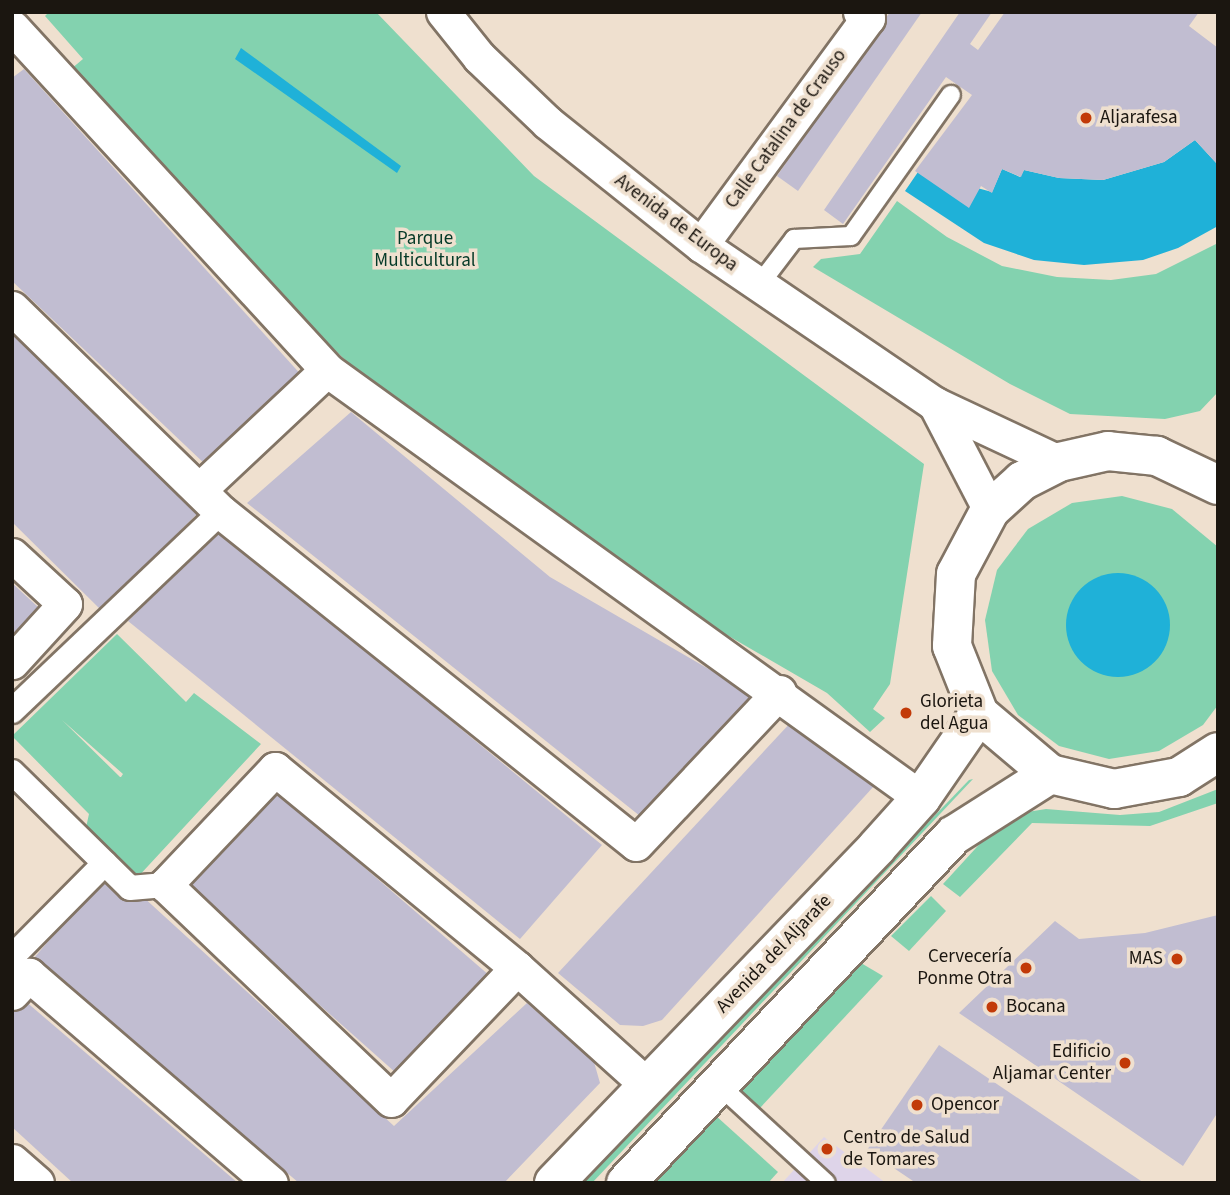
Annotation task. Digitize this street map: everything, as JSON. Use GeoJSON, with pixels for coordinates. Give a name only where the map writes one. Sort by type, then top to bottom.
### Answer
{"type":"FeatureCollection","features":[{"type":"Feature","properties":{"kind":"main road"},"geometry":{"type":"LineString","coordinates":[[1213,472],[1157,456],[1108,451],[1059,462],[1022,481],[990,510],[956,574],[952,646],[979,714],[1050,774],[1114,789],[1179,777],[1218,752]]}},
{"type":"Feature","properties":{"kind":"main road","name":"Avenida del Aljarafe"},"geometry":{"type":"LineString","coordinates":[[554,1183],[920,798],[979,714]]}},
{"type":"Feature","properties":{"kind":"main road"},"geometry":{"type":"LineString","coordinates":[[626,1183],[954,835],[1050,774]]}},
{"type":"Feature","properties":{"kind":"street","name":"Avenida de Europa"},"geometry":{"type":"LineString","coordinates":[[443,12],[479,57],[548,123],[701,245],[935,404],[1059,462]]}},
{"type":"Feature","properties":{"kind":"street","name":"Calle Catalina de Crauso"},"geometry":{"type":"LineString","coordinates":[[701,245],[866,14]]}},
{"type":"Feature","properties":{"kind":"street"},"geometry":{"type":"LineString","coordinates":[[18,46],[327,370],[779,692],[920,798]]}},
{"type":"Feature","properties":{"kind":"street"},"geometry":{"type":"LineString","coordinates":[[12,308],[210,501],[636,844],[779,692]]}},
{"type":"Feature","properties":{"kind":"street"},"geometry":{"type":"LineString","coordinates":[[12,711],[210,501],[327,370]]}},
{"type":"Feature","properties":{"kind":"street"},"geometry":{"type":"LineString","coordinates":[[935,404],[990,510]]}},
{"type":"Feature","properties":{"kind":"street"},"geometry":{"type":"LineString","coordinates":[[12,555],[65,604],[12,662]]}},
{"type":"Feature","properties":{"kind":"street"},"geometry":{"type":"LineString","coordinates":[[12,772],[130,888],[165,885],[275,769],[517,968],[648,1086]]}},
{"type":"Feature","properties":{"kind":"street"},"geometry":{"type":"LineString","coordinates":[[12,957],[105,863]]}},
{"type":"Feature","properties":{"kind":"street"},"geometry":{"type":"LineString","coordinates":[[165,885],[391,1100],[517,968]]}},
{"type":"Feature","properties":{"kind":"street"},"geometry":{"type":"LineString","coordinates":[[12,993],[29,975],[271,1183]]}},
{"type":"Feature","properties":{"kind":"street"},"geometry":{"type":"LineString","coordinates":[[12,1161],[37,1183]]}},
{"type":"Feature","properties":{"kind":"lane"},"geometry":{"type":"LineString","coordinates":[[759,285],[794,239],[851,236],[951,95]]}},
{"type":"Feature","properties":{"kind":"lane"},"geometry":{"type":"LineString","coordinates":[[719,1085],[826,1183]]}},
{"type":"Feature","properties":{"kind":"shaded area","name":"Centro de Salud de Tomares"},"geometry":{"type":"Polygon","coordinates":[[[824,1137],[886,1183],[782,1183],[824,1137]]]}},
{"type":"Feature","properties":{"kind":"green space","name":"Parque Multicultural"},"geometry":{"type":"Polygon","coordinates":[[[49,12],[376,12],[534,176],[924,464],[890,684],[873,709],[885,718],[870,732],[827,693],[701,620],[356,370],[305,322],[71,69],[83,59],[45,16],[49,12]]]}},
{"type":"Feature","properties":{"kind":"green space"},"geometry":{"type":"Polygon","coordinates":[[[897,201],[947,237],[1002,266],[1057,277],[1111,280],[1156,274],[1218,243],[1218,392],[1200,411],[1165,419],[1070,414],[1010,384],[813,267],[821,259],[860,254],[897,201]]]}},
{"type":"Feature","properties":{"kind":"green space"},"geometry":{"type":"Polygon","coordinates":[[[1122,496],[1172,509],[1218,547],[1218,705],[1203,725],[1159,751],[1109,759],[1059,746],[1018,715],[992,671],[985,620],[997,570],[1028,529],[1072,503],[1122,496]]]}},
{"type":"Feature","properties":{"kind":"green space"},"geometry":{"type":"Polygon","coordinates":[[[117,634],[186,702],[194,693],[261,744],[136,879],[85,832],[89,814],[12,736],[117,634]],[[62,720],[120,777],[123,774],[62,720]]]}},
{"type":"Feature","properties":{"kind":"green space"},"geometry":{"type":"Polygon","coordinates":[[[973,779],[592,1183],[580,1183],[969,780],[973,779]]]}},
{"type":"Feature","properties":{"kind":"green space"},"geometry":{"type":"Polygon","coordinates":[[[1218,789],[1218,803],[1150,826],[1032,823],[960,897],[943,884],[997,825],[1021,813],[1046,809],[1120,815],[1159,812],[1218,789]]]}},
{"type":"Feature","properties":{"kind":"green space"},"geometry":{"type":"Polygon","coordinates":[[[931,896],[946,911],[909,951],[891,936],[931,896]]]}},
{"type":"Feature","properties":{"kind":"green space"},"geometry":{"type":"Polygon","coordinates":[[[861,963],[883,976],[760,1108],[741,1093],[742,1085],[861,963]]]}},
{"type":"Feature","properties":{"kind":"green space"},"geometry":{"type":"Polygon","coordinates":[[[715,1115],[778,1172],[768,1183],[648,1183],[715,1115]]]}},
{"type":"Feature","properties":{"kind":"water"},"geometry":{"type":"Polygon","coordinates":[[[241,48],[401,166],[397,173],[235,59],[241,48]]]}},
{"type":"Feature","properties":{"kind":"water"},"geometry":{"type":"Polygon","coordinates":[[[1195,140],[1218,165],[1218,226],[1178,248],[1143,260],[1084,265],[1034,260],[984,243],[905,191],[918,172],[992,192],[1002,169],[1020,177],[1024,170],[1059,178],[1103,180],[1164,162],[1195,140]]]}},
{"type":"Feature","properties":{"kind":"water"},"geometry":{"type":"Polygon","coordinates":[[[1118,573],[1138,577],[1161,596],[1166,605],[1170,625],[1166,645],[1147,668],[1138,673],[1118,677],[1098,673],[1075,654],[1070,645],[1066,625],[1070,605],[1089,582],[1098,577],[1118,573]]]}},
{"type":"Feature","properties":{"kind":"building"},"geometry":{"type":"Polygon","coordinates":[[[890,12],[922,12],[798,191],[777,176],[890,12]]]}},
{"type":"Feature","properties":{"kind":"building","name":"Aljarafesa"},"geometry":{"type":"Polygon","coordinates":[[[960,12],[992,12],[970,44],[978,50],[1005,12],[1199,12],[1189,26],[1218,48],[1218,165],[1195,140],[1164,162],[1103,180],[1059,178],[1024,170],[1021,177],[1002,169],[992,193],[981,186],[969,208],[915,171],[972,95],[946,77],[843,224],[824,210],[960,12]]]}},
{"type":"Feature","properties":{"kind":"building"},"geometry":{"type":"Polygon","coordinates":[[[24,69],[304,378],[207,466],[12,281],[12,78],[24,69]]]}},
{"type":"Feature","properties":{"kind":"building"},"geometry":{"type":"Polygon","coordinates":[[[12,332],[200,511],[101,610],[12,522],[12,332]]]}},
{"type":"Feature","properties":{"kind":"building"},"geometry":{"type":"Polygon","coordinates":[[[351,412],[550,577],[757,697],[640,816],[247,503],[351,412]]]}},
{"type":"Feature","properties":{"kind":"building"},"geometry":{"type":"Polygon","coordinates":[[[219,530],[602,845],[520,939],[128,621],[219,530]]]}},
{"type":"Feature","properties":{"kind":"building"},"geometry":{"type":"Polygon","coordinates":[[[12,583],[38,607],[12,635],[12,583]]]}},
{"type":"Feature","properties":{"kind":"building"},"geometry":{"type":"Polygon","coordinates":[[[793,720],[874,786],[662,1020],[643,1026],[620,1025],[558,973],[793,720]]]}},
{"type":"Feature","properties":{"kind":"building"},"geometry":{"type":"Polygon","coordinates":[[[277,792],[490,976],[396,1073],[188,888],[277,792]]]}},
{"type":"Feature","properties":{"kind":"building"},"geometry":{"type":"Polygon","coordinates":[[[103,877],[141,895],[394,1126],[527,1003],[594,1062],[600,1083],[504,1183],[299,1183],[34,958],[103,877]]]}},
{"type":"Feature","properties":{"kind":"building","name":"Edificio Aljamar Center"},"geometry":{"type":"Polygon","coordinates":[[[1218,915],[1218,1112],[1183,1166],[959,1013],[1055,921],[1079,939],[1145,933],[1218,915]]]}},
{"type":"Feature","properties":{"kind":"building"},"geometry":{"type":"Polygon","coordinates":[[[24,1000],[238,1183],[73,1183],[12,1127],[12,1012],[24,1000]]]}},
{"type":"Feature","properties":{"kind":"building"},"geometry":{"type":"Polygon","coordinates":[[[939,1045],[1144,1183],[916,1183],[867,1150],[939,1045]]]}},
{"type":"Feature","properties":{"kind":"place","name":"Aljarafesa"},"geometry":{"type":"Point","coordinates":[1086,118]}},
{"type":"Feature","properties":{"kind":"place","name":"Glorieta del Agua"},"geometry":{"type":"Point","coordinates":[906,713]}},
{"type":"Feature","properties":{"kind":"place","name":"MAS"},"geometry":{"type":"Point","coordinates":[1177,959]}},
{"type":"Feature","properties":{"kind":"place","name":"Cervecería Ponme Otra"},"geometry":{"type":"Point","coordinates":[1026,968]}},
{"type":"Feature","properties":{"kind":"place","name":"Bocana"},"geometry":{"type":"Point","coordinates":[992,1007]}},
{"type":"Feature","properties":{"kind":"place","name":"Edificio Aljamar Center"},"geometry":{"type":"Point","coordinates":[1125,1063]}},
{"type":"Feature","properties":{"kind":"place","name":"Opencor"},"geometry":{"type":"Point","coordinates":[917,1105]}},
{"type":"Feature","properties":{"kind":"place","name":"Centro de Salud de Tomares"},"geometry":{"type":"Point","coordinates":[827,1149]}}]}
